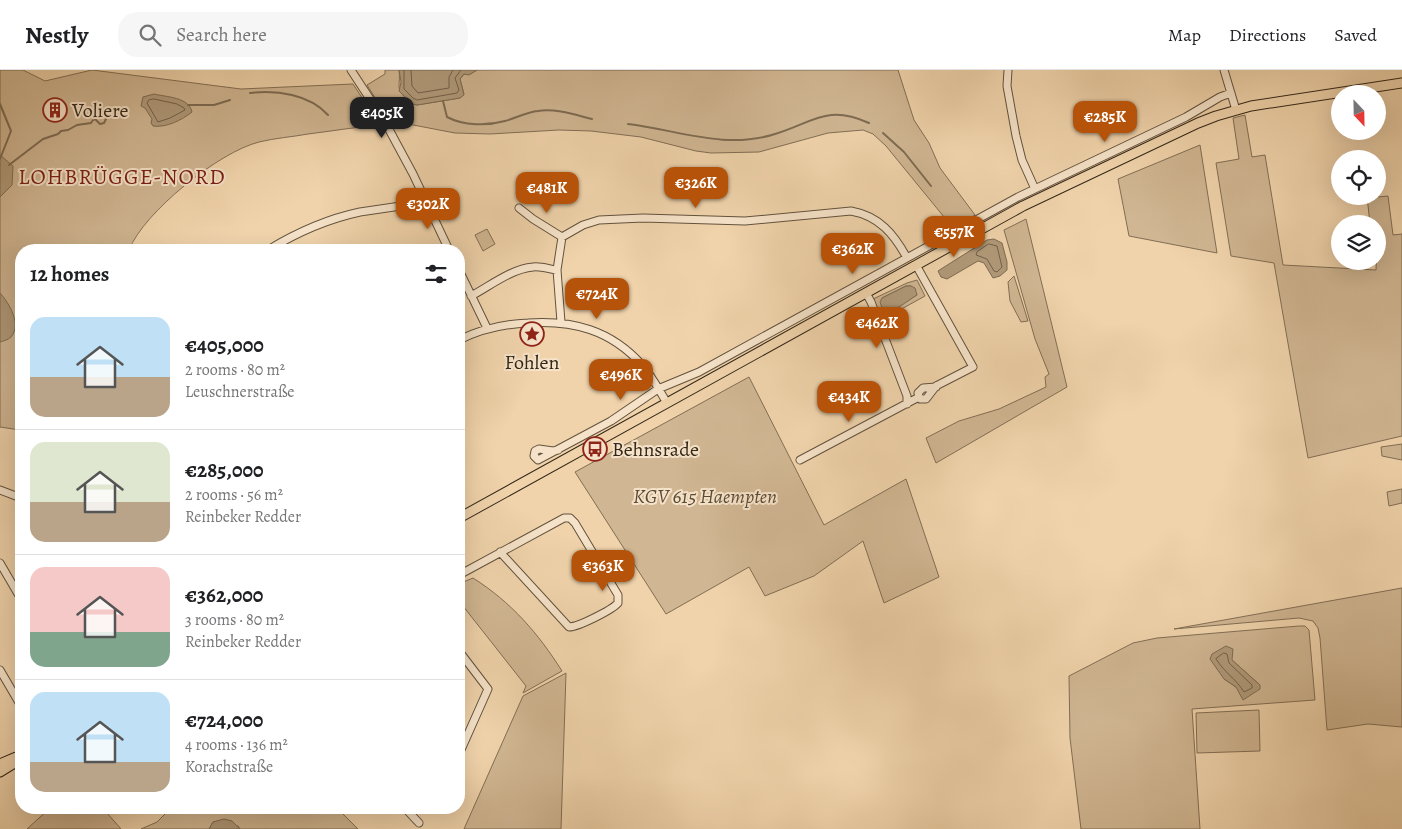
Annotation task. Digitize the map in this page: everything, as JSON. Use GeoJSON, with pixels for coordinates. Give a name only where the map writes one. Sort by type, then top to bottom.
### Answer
{"type":"FeatureCollection","features":[{"type":"Feature","properties":{"kind":"main road"},"geometry":{"type":"LineString","coordinates":[[465,515],[1022,206],[1198,123],[1236,110],[1266,103],[1402,83]]}},
{"type":"Feature","properties":{"kind":"main road"},"geometry":{"type":"LineString","coordinates":[[0,764],[15,758]]}},
{"type":"Feature","properties":{"kind":"main road"},"geometry":{"type":"LineString","coordinates":[[0,772],[15,763]]}},
{"type":"Feature","properties":{"kind":"street"},"geometry":{"type":"LineString","coordinates":[[351,70],[385,122],[446,244]]}},
{"type":"Feature","properties":{"kind":"street"},"geometry":{"type":"LineString","coordinates":[[1008,70],[1007,86],[1016,136],[1022,160],[1035,189]]}},
{"type":"Feature","properties":{"kind":"street"},"geometry":{"type":"LineString","coordinates":[[1224,70],[1236,110]]}},
{"type":"Feature","properties":{"kind":"street"},"geometry":{"type":"LineString","coordinates":[[558,450],[611,421],[658,389],[699,372],[1035,189],[1186,117],[1220,97],[1231,93]]}},
{"type":"Feature","properties":{"kind":"street"},"geometry":{"type":"LineString","coordinates":[[279,244],[306,230],[332,220],[359,213],[426,201]]}},
{"type":"Feature","properties":{"kind":"street"},"geometry":{"type":"LineString","coordinates":[[520,208],[533,219],[562,237]]}},
{"type":"Feature","properties":{"kind":"street"},"geometry":{"type":"LineString","coordinates":[[562,237],[583,225],[599,220],[643,218],[745,221],[851,211],[866,214],[877,221],[891,234],[907,258]]}},
{"type":"Feature","properties":{"kind":"street"},"geometry":{"type":"LineString","coordinates":[[561,322],[557,270],[562,237]]}},
{"type":"Feature","properties":{"kind":"street"},"geometry":{"type":"LineString","coordinates":[[800,460],[919,397],[918,393],[923,388],[936,386],[973,367],[916,266]]}},
{"type":"Feature","properties":{"kind":"street"},"geometry":{"type":"LineString","coordinates":[[471,296],[514,272],[534,267],[557,270]]}},
{"type":"Feature","properties":{"kind":"street"},"geometry":{"type":"LineString","coordinates":[[465,283],[488,328]]}},
{"type":"Feature","properties":{"kind":"street"},"geometry":{"type":"LineString","coordinates":[[866,293],[904,387],[908,401],[907,404]]}},
{"type":"Feature","properties":{"kind":"street"},"geometry":{"type":"LineString","coordinates":[[465,338],[488,328],[517,323],[561,322],[596,331],[613,341],[643,365],[667,403]]}},
{"type":"Feature","properties":{"kind":"street"},"geometry":{"type":"LineString","coordinates":[[0,490],[15,496]]}},
{"type":"Feature","properties":{"kind":"street"},"geometry":{"type":"LineString","coordinates":[[465,572],[500,552],[564,518],[570,518],[575,523],[618,596],[618,603],[575,626],[568,627],[500,552]]}},
{"type":"Feature","properties":{"kind":"street"},"geometry":{"type":"LineString","coordinates":[[0,564],[15,589]]}},
{"type":"Feature","properties":{"kind":"street"},"geometry":{"type":"LineString","coordinates":[[465,659],[488,689],[465,741]]}},
{"type":"Feature","properties":{"kind":"street"},"geometry":{"type":"LineString","coordinates":[[0,670],[15,696]]}},
{"type":"Feature","properties":{"kind":"street"},"geometry":{"type":"LineString","coordinates":[[411,814],[420,823]]}},
{"type":"Feature","properties":{"kind":"green space"},"geometry":{"type":"Polygon","coordinates":[[[0,70],[23,70],[45,81],[92,70],[241,89],[353,84],[380,125],[271,139],[243,148],[224,158],[185,185],[150,218],[132,244],[15,244],[15,429],[0,427],[0,70]]]}},
{"type":"Feature","properties":{"kind":"green space"},"geometry":{"type":"Polygon","coordinates":[[[385,70],[399,70],[401,93],[417,105],[460,98],[464,94],[460,79],[464,74],[477,70],[898,70],[914,120],[929,143],[940,168],[975,215],[953,228],[886,146],[873,134],[863,130],[828,133],[759,152],[711,153],[641,137],[591,131],[559,130],[490,134],[455,133],[408,124],[391,123],[367,85],[385,74],[385,70]]]}},
{"type":"Feature","properties":{"kind":"green space"},"geometry":{"type":"Polygon","coordinates":[[[1245,115],[1252,157],[1265,155],[1283,265],[1331,268],[1331,270],[1386,270],[1386,215],[1369,215],[1368,205],[1386,205],[1386,196],[1388,196],[1393,235],[1402,234],[1402,436],[1308,458],[1274,263],[1231,256],[1216,163],[1239,159],[1233,118],[1245,115]]]}},
{"type":"Feature","properties":{"kind":"green space"},"geometry":{"type":"Polygon","coordinates":[[[1200,145],[1217,253],[1129,236],[1118,179],[1200,145]]]}},
{"type":"Feature","properties":{"kind":"green space"},"geometry":{"type":"Polygon","coordinates":[[[1026,219],[1067,387],[936,463],[926,438],[959,421],[999,409],[1046,387],[1045,377],[1049,374],[1035,339],[1004,230],[1026,219]]]}},
{"type":"Feature","properties":{"kind":"green space"},"geometry":{"type":"Polygon","coordinates":[[[487,229],[495,244],[483,251],[475,235],[487,229]]]}},
{"type":"Feature","properties":{"kind":"green space"},"geometry":{"type":"Polygon","coordinates":[[[1014,276],[1028,321],[1021,322],[1010,301],[1008,282],[1014,276]]]}},
{"type":"Feature","properties":{"kind":"green space"},"geometry":{"type":"Polygon","coordinates":[[[917,280],[925,296],[880,321],[881,316],[873,299],[917,280]],[[906,286],[882,298],[886,312],[917,295],[911,286],[906,286]]]}},
{"type":"Feature","properties":{"kind":"green space","name":"KGV 615 Haempten"},"geometry":{"type":"Polygon","coordinates":[[[749,377],[824,525],[906,479],[939,577],[884,603],[863,541],[814,576],[765,596],[749,567],[666,614],[575,472],[749,377]]]}},
{"type":"Feature","properties":{"kind":"green space"},"geometry":{"type":"Polygon","coordinates":[[[1402,444],[1402,460],[1382,456],[1381,447],[1402,444]]]}},
{"type":"Feature","properties":{"kind":"green space"},"geometry":{"type":"Polygon","coordinates":[[[1402,489],[1402,503],[1389,506],[1387,492],[1402,489]]]}},
{"type":"Feature","properties":{"kind":"green space"},"geometry":{"type":"Polygon","coordinates":[[[473,578],[512,608],[533,631],[562,671],[523,693],[526,686],[465,609],[465,581],[473,578]]]}},
{"type":"Feature","properties":{"kind":"green space"},"geometry":{"type":"Polygon","coordinates":[[[1402,588],[1402,727],[1368,724],[1327,730],[1320,638],[1318,628],[1313,621],[1299,618],[1174,629],[1402,588]]]}},
{"type":"Feature","properties":{"kind":"green space"},"geometry":{"type":"Polygon","coordinates":[[[1305,626],[1309,630],[1315,700],[1192,709],[1200,829],[1081,829],[1070,738],[1069,676],[1133,643],[1157,638],[1305,626]],[[1232,660],[1224,679],[1236,687],[1260,685],[1232,660]]]}},
{"type":"Feature","properties":{"kind":"green space"},"geometry":{"type":"Polygon","coordinates":[[[566,673],[561,829],[464,829],[523,696],[566,673]]]}},
{"type":"Feature","properties":{"kind":"green space"},"geometry":{"type":"Polygon","coordinates":[[[1259,710],[1260,751],[1197,753],[1196,713],[1259,710]]]}},
{"type":"Feature","properties":{"kind":"green space"},"geometry":{"type":"Polygon","coordinates":[[[43,814],[108,814],[121,829],[27,829],[43,814]]]}},
{"type":"Feature","properties":{"kind":"green space"},"geometry":{"type":"Polygon","coordinates":[[[165,814],[343,814],[358,829],[240,829],[238,826],[213,822],[209,829],[141,829],[157,822],[165,814]]]}},
{"type":"Feature","properties":{"kind":"water"},"geometry":{"type":"Polygon","coordinates":[[[399,70],[477,70],[469,75],[464,74],[460,79],[464,95],[460,98],[417,105],[412,104],[399,91],[401,82],[399,70]]]}},
{"type":"Feature","properties":{"kind":"water"},"geometry":{"type":"Polygon","coordinates":[[[154,94],[182,101],[190,107],[192,112],[174,123],[153,126],[151,123],[152,119],[145,108],[141,106],[143,97],[154,94]]]}},
{"type":"Feature","properties":{"kind":"water"},"geometry":{"type":"Polygon","coordinates":[[[0,155],[13,166],[12,185],[0,197],[0,155]]]}},
{"type":"Feature","properties":{"kind":"water"},"geometry":{"type":"Polygon","coordinates":[[[994,239],[1002,243],[1007,262],[1007,270],[1000,276],[993,278],[984,263],[978,261],[947,279],[941,277],[938,271],[987,240],[994,239]]]}},
{"type":"Feature","properties":{"kind":"water"},"geometry":{"type":"Polygon","coordinates":[[[906,286],[915,288],[917,295],[892,310],[883,311],[880,302],[882,298],[906,286]]]}},
{"type":"Feature","properties":{"kind":"water"},"geometry":{"type":"Polygon","coordinates":[[[0,293],[13,314],[15,326],[11,337],[0,342],[0,293]]]}},
{"type":"Feature","properties":{"kind":"water"},"geometry":{"type":"Polygon","coordinates":[[[1226,646],[1233,649],[1232,660],[1260,685],[1260,689],[1243,700],[1236,687],[1224,679],[1210,659],[1212,654],[1226,646]]]}},
{"type":"Feature","properties":{"kind":"water"},"geometry":{"type":"Polygon","coordinates":[[[224,819],[232,821],[240,829],[209,829],[213,822],[224,819]]]}},
{"type":"Feature","properties":{"kind":"waterway"},"geometry":{"type":"LineString","coordinates":[[250,93],[271,92],[292,95],[312,102],[328,115]]}},
{"type":"Feature","properties":{"kind":"waterway"},"geometry":{"type":"LineString","coordinates":[[188,105],[214,105],[230,100]]}},
{"type":"Feature","properties":{"kind":"waterway"},"geometry":{"type":"LineString","coordinates":[[443,101],[447,117],[468,124],[498,123],[545,110],[565,112],[592,119]]}},
{"type":"Feature","properties":{"kind":"waterway"},"geometry":{"type":"LineString","coordinates":[[0,104],[11,131],[0,159]]}},
{"type":"Feature","properties":{"kind":"waterway"},"geometry":{"type":"LineString","coordinates":[[9,165],[43,139],[77,125],[91,123],[95,119],[100,124],[104,123],[108,115],[121,115],[126,112]]}},
{"type":"Feature","properties":{"kind":"waterway"},"geometry":{"type":"LineString","coordinates":[[628,124],[702,137],[738,140],[775,134],[811,120],[831,115],[842,115],[869,123]]}},
{"type":"Feature","properties":{"kind":"waterway"},"geometry":{"type":"LineString","coordinates":[[883,133],[904,152],[931,186]]}},
{"type":"Feature","properties":{"kind":"place","name":"Voliere"},"geometry":{"type":"Point","coordinates":[55,110]}},
{"type":"Feature","properties":{"kind":"place","name":"Fohlen"},"geometry":{"type":"Point","coordinates":[532,334]}},
{"type":"Feature","properties":{"kind":"place","name":"Behnsrade"},"geometry":{"type":"Point","coordinates":[595,449]}},
{"type":"Feature","properties":{"kind":"district","name":"LOHBRÜGGE-NORD"},"geometry":{"type":"Point","coordinates":[122,176]}}]}
